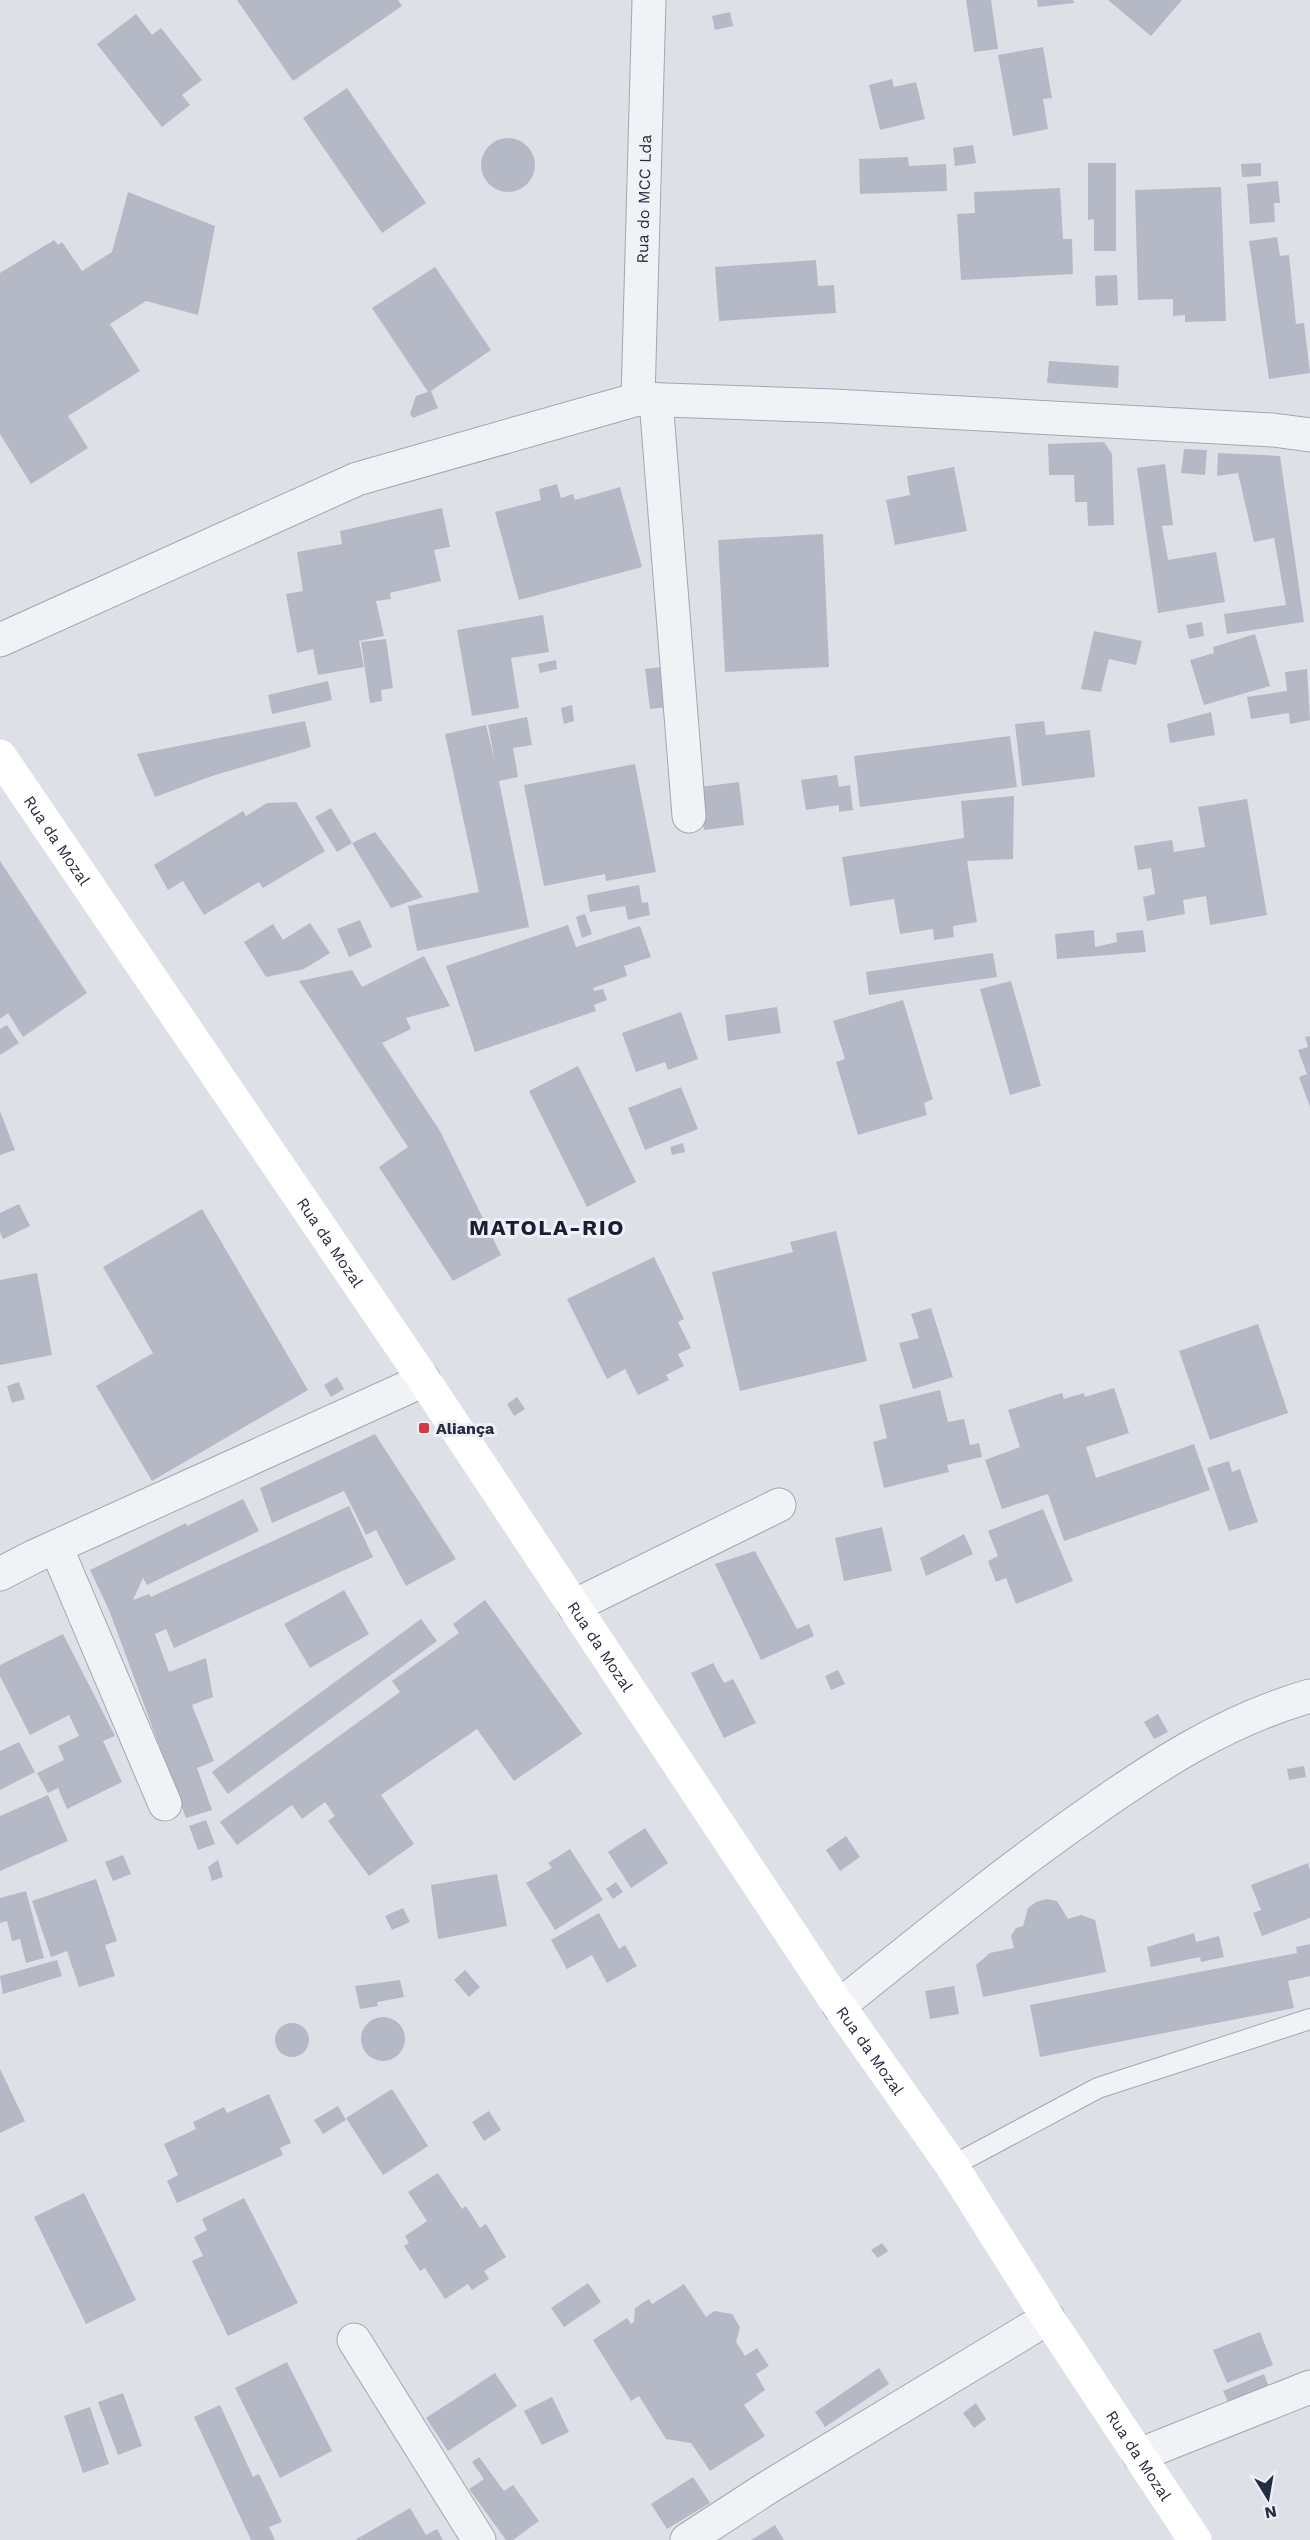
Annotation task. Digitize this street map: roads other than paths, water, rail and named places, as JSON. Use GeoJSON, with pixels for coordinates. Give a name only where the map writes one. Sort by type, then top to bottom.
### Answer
{"type":"FeatureCollection","features":[{"type":"Feature","properties":{"kind":"main road","name":"Rua da Mozal"},"geometry":{"type":"LineString","coordinates":[[0,756],[424,1380],[839,2006],[952,2166],[1048,2318],[1195,2540]]}},
{"type":"Feature","properties":{"kind":"street","name":"Rua do MCC Lda"},"geometry":{"type":"LineString","coordinates":[[649,0],[647,400],[689,816]]}},
{"type":"Feature","properties":{"kind":"street"},"geometry":{"type":"LineString","coordinates":[[0,640],[357,479],[647,400],[834,406],[1273,430],[1310,435]]}},
{"type":"Feature","properties":{"kind":"street"},"geometry":{"type":"LineString","coordinates":[[0,1574],[424,1380]]}},
{"type":"Feature","properties":{"kind":"street"},"geometry":{"type":"LineString","coordinates":[[574,1606],[779,1505]]}},
{"type":"Feature","properties":{"kind":"street"},"geometry":{"type":"LineString","coordinates":[[56,1547],[165,1804]]}},
{"type":"Feature","properties":{"kind":"street"},"geometry":{"type":"LineString","coordinates":[[839,2006],[1038,1849],[1147,1772],[1198,1742],[1283,1704],[1310,1696]]}},
{"type":"Feature","properties":{"kind":"street"},"geometry":{"type":"LineString","coordinates":[[687,2540],[767,2487],[1048,2318]]}},
{"type":"Feature","properties":{"kind":"street"},"geometry":{"type":"LineString","coordinates":[[354,2340],[479,2540]]}},
{"type":"Feature","properties":{"kind":"street"},"geometry":{"type":"LineString","coordinates":[[1139,2456],[1310,2387]]}},
{"type":"Feature","properties":{"kind":"lane"},"geometry":{"type":"LineString","coordinates":[[952,2166],[1098,2088],[1310,2019]]}},
{"type":"Feature","properties":{"kind":"place","name":"Aliança"},"geometry":{"type":"Point","coordinates":[424,1428]}},
{"type":"Feature","properties":{"kind":"district","name":"MATOLA-RIO"},"geometry":{"type":"Point","coordinates":[547,1227]}}]}
